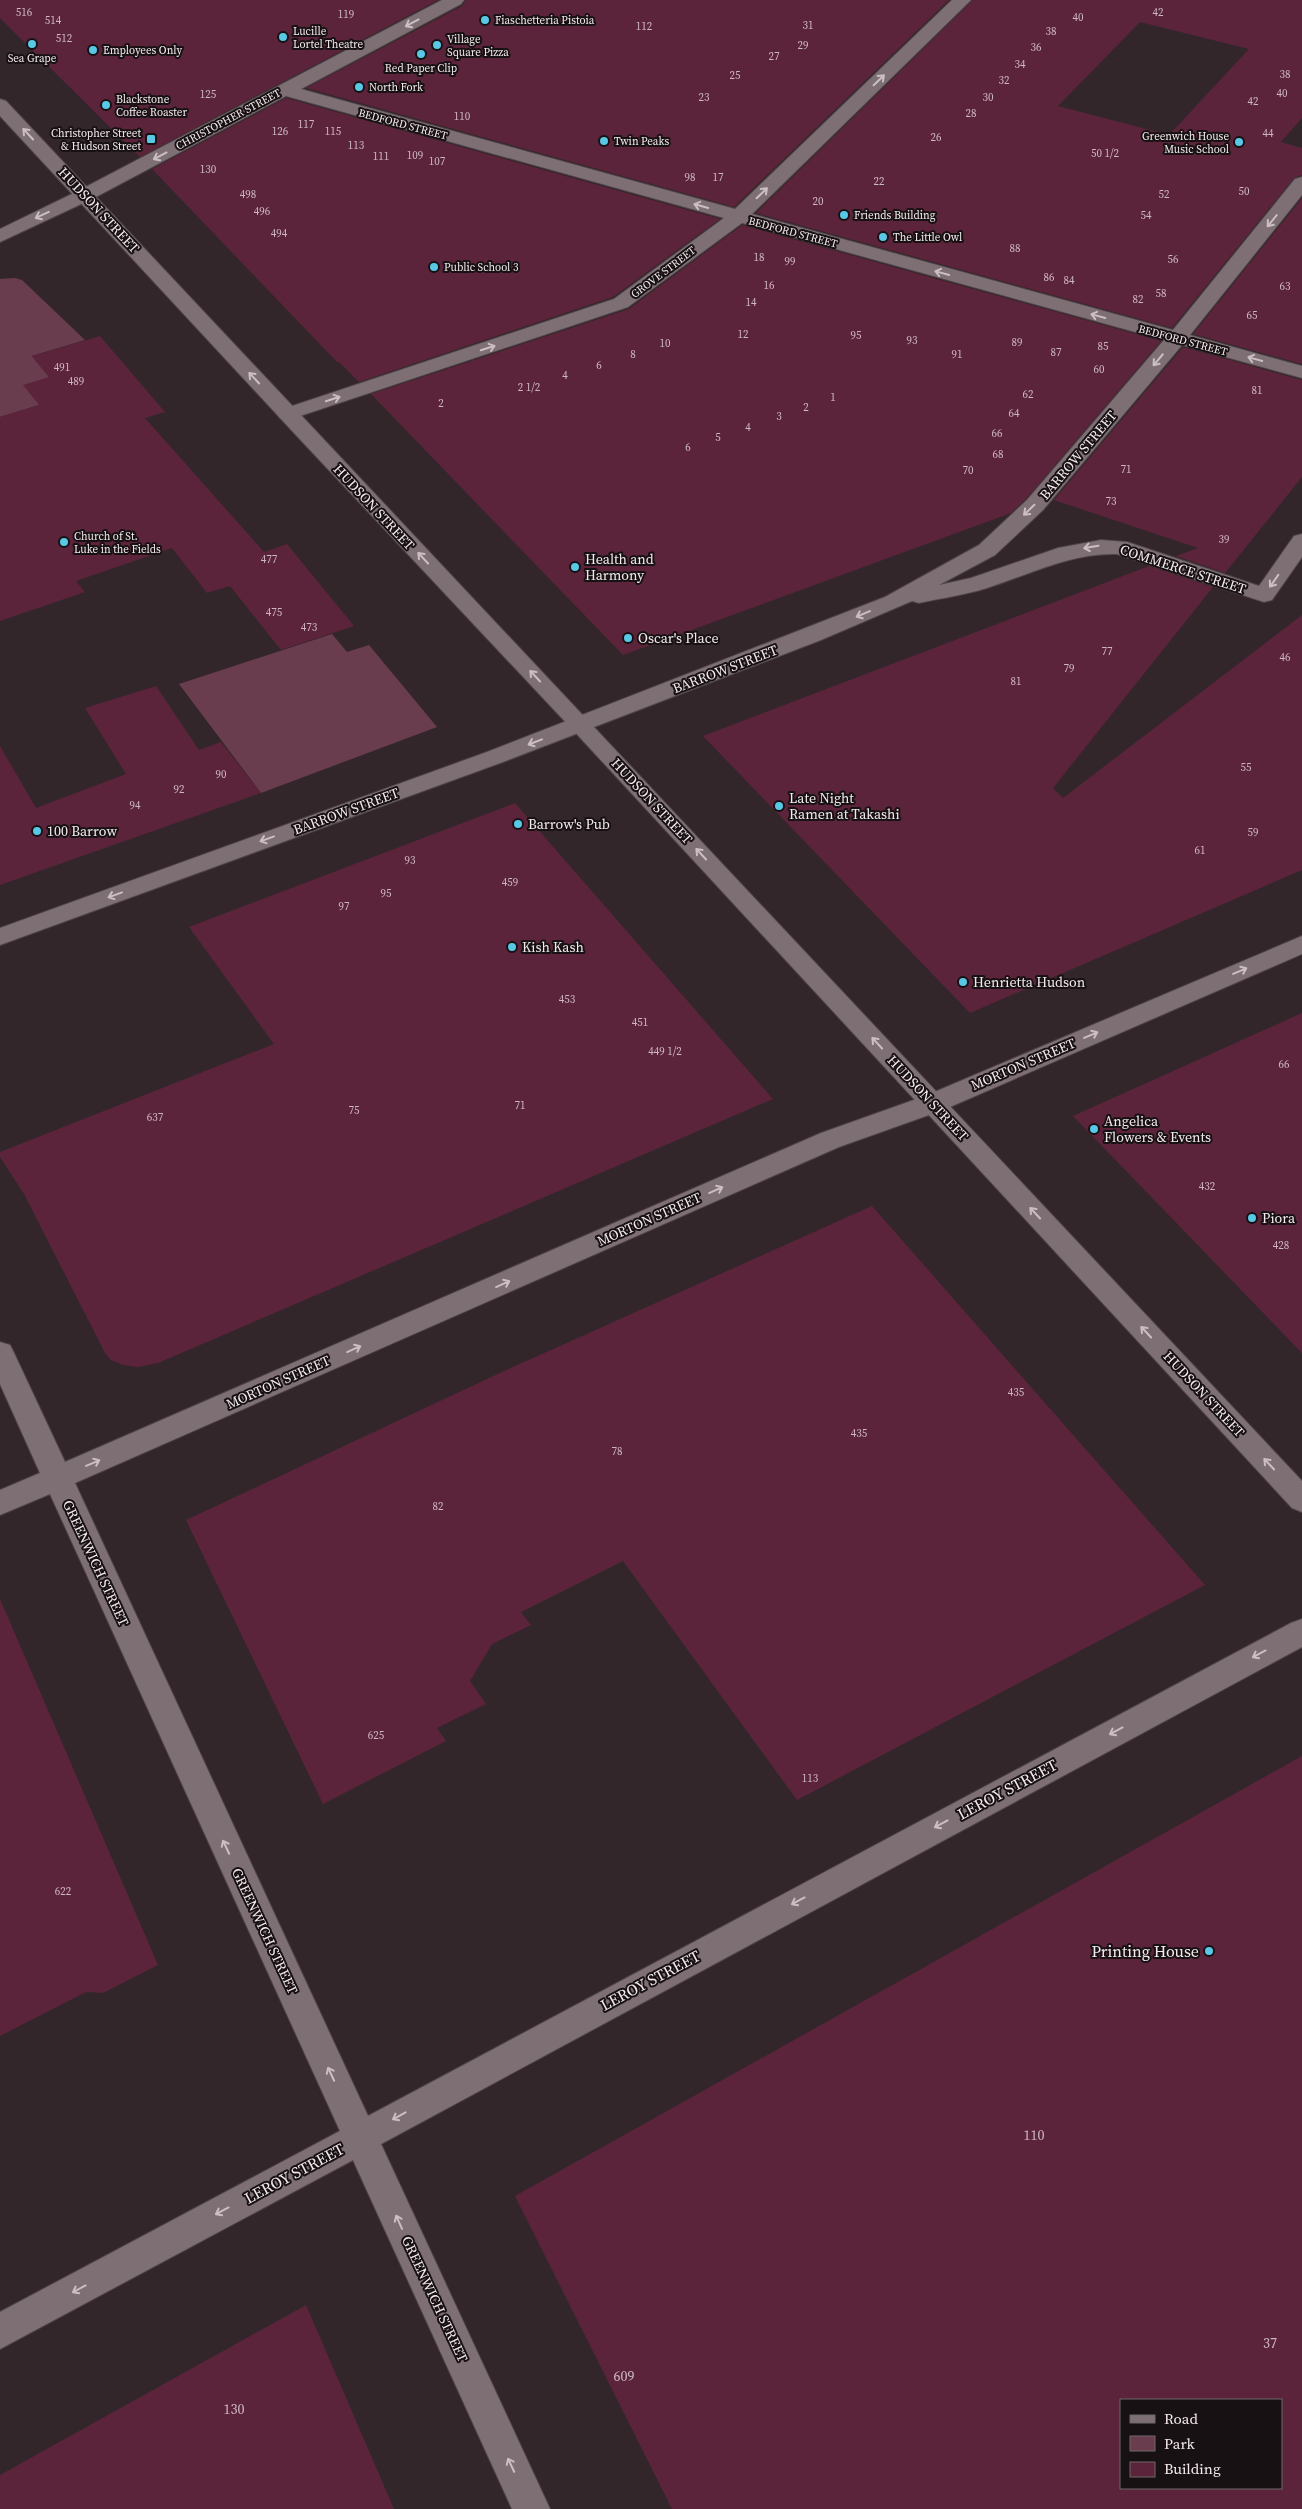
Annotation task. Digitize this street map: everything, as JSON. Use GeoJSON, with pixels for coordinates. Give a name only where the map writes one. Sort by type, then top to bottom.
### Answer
{"type":"FeatureCollection","features":[{"type":"Feature","properties":{"kind":"street","name":"CHRISTOPHER STREET"},"geometry":{"type":"LineString","coordinates":[[0,236],[85,195],[455,0]]}},
{"type":"Feature","properties":{"kind":"street","name":"GROVE STREET"},"geometry":{"type":"LineString","coordinates":[[287,414],[622,303],[738,217],[962,0]]}},
{"type":"Feature","properties":{"kind":"street","name":"BEDFORD STREET"},"geometry":{"type":"LineString","coordinates":[[284,90],[1302,372]]}},
{"type":"Feature","properties":{"kind":"street","name":"HUDSON STREET"},"geometry":{"type":"LineString","coordinates":[[0,105],[287,414],[581,724],[1302,1500]]}},
{"type":"Feature","properties":{"kind":"street","name":"BARROW STREET"},"geometry":{"type":"LineString","coordinates":[[0,937],[581,724],[813,635],[893,602],[987,550],[1035,505],[1178,338],[1302,183]]}},
{"type":"Feature","properties":{"kind":"street","name":"COMMERCE STREET"},"geometry":{"type":"LineString","coordinates":[[893,602],[978,583],[1058,555],[1100,546],[1128,550],[1264,595],[1302,541]]}},
{"type":"Feature","properties":{"kind":"street","name":"MORTON STREET"},"geometry":{"type":"LineString","coordinates":[[0,1503],[830,1140],[934,1103],[1302,944]]}},
{"type":"Feature","properties":{"kind":"street","name":"GREENWICH STREET"},"geometry":{"type":"LineString","coordinates":[[0,1353],[531,2509]]}},
{"type":"Feature","properties":{"kind":"street","name":"LEROY STREET"},"geometry":{"type":"LineString","coordinates":[[0,2331],[1302,1632]]}},
{"type":"Feature","properties":{"kind":"green space"},"geometry":{"type":"Polygon","coordinates":[[[15,278],[22,280],[85,340],[32,356],[49,377],[39,405],[0,417],[0,279],[15,278]]]}},
{"type":"Feature","properties":{"kind":"green space"},"geometry":{"type":"Polygon","coordinates":[[[332,634],[347,652],[369,645],[437,727],[261,793],[179,684],[332,634]]]}},
{"type":"Feature","properties":{"kind":"building"},"geometry":{"type":"Polygon","coordinates":[[[0,0],[438,0],[140,157],[0,18],[0,0]]]}},
{"type":"Feature","properties":{"kind":"building"},"geometry":{"type":"Polygon","coordinates":[[[466,0],[949,0],[734,207],[306,88],[462,6],[466,0]]]}},
{"type":"Feature","properties":{"kind":"building"},"geometry":{"type":"Polygon","coordinates":[[[973,0],[1302,0],[1302,118],[1281,142],[1302,148],[1302,175],[1294,178],[1172,328],[756,213],[973,0]],[[1140,22],[1058,106],[1169,135],[1249,49],[1140,22]]]}},
{"type":"Feature","properties":{"kind":"building"},"geometry":{"type":"Polygon","coordinates":[[[286,98],[720,219],[613,297],[359,382],[337,362],[152,169],[286,98]]]}},
{"type":"Feature","properties":{"kind":"building"},"geometry":{"type":"Polygon","coordinates":[[[1302,198],[1302,364],[1193,334],[1302,198]]]}},
{"type":"Feature","properties":{"kind":"building"},"geometry":{"type":"Polygon","coordinates":[[[742,225],[1161,341],[1026,499],[1011,513],[623,655],[371,394],[629,309],[742,225]]]}},
{"type":"Feature","properties":{"kind":"building"},"geometry":{"type":"Polygon","coordinates":[[[100,336],[165,412],[145,418],[264,552],[287,544],[354,626],[281,650],[230,586],[207,593],[172,548],[76,581],[85,592],[0,621],[0,417],[39,405],[23,385],[49,377],[32,356],[100,336]]]}},
{"type":"Feature","properties":{"kind":"building"},"geometry":{"type":"Polygon","coordinates":[[[1183,347],[1302,380],[1302,477],[1225,573],[1176,556],[1198,548],[1054,500],[1183,347]]]}},
{"type":"Feature","properties":{"kind":"building"},"geometry":{"type":"Polygon","coordinates":[[[1149,566],[1213,587],[1053,788],[1063,798],[1302,615],[1302,870],[970,1013],[703,736],[1149,566]]]}},
{"type":"Feature","properties":{"kind":"building"},"geometry":{"type":"Polygon","coordinates":[[[156,686],[199,750],[221,742],[261,793],[0,885],[0,746],[36,808],[126,774],[85,708],[156,686]]]}},
{"type":"Feature","properties":{"kind":"building"},"geometry":{"type":"Polygon","coordinates":[[[515,803],[773,1099],[158,1363],[138,1367],[123,1365],[111,1360],[105,1353],[24,1194],[0,1157],[0,1152],[274,1044],[189,927],[515,803]]]}},
{"type":"Feature","properties":{"kind":"building"},"geometry":{"type":"Polygon","coordinates":[[[1302,1013],[1302,1353],[1073,1116],[1302,1013]]]}},
{"type":"Feature","properties":{"kind":"building"},"geometry":{"type":"Polygon","coordinates":[[[872,1206],[1205,1585],[797,1800],[623,1561],[521,1612],[531,1625],[492,1644],[470,1681],[486,1704],[437,1728],[446,1741],[323,1804],[186,1520],[504,1371],[872,1206]]]}},
{"type":"Feature","properties":{"kind":"building"},"geometry":{"type":"Polygon","coordinates":[[[0,1599],[158,1965],[103,1993],[86,1992],[0,2036],[0,1599]]]}},
{"type":"Feature","properties":{"kind":"building"},"geometry":{"type":"Polygon","coordinates":[[[1302,1756],[1302,2509],[672,2509],[515,2196],[1302,1756]]]}},
{"type":"Feature","properties":{"kind":"building"},"geometry":{"type":"Polygon","coordinates":[[[306,2305],[394,2509],[0,2509],[0,2475],[306,2305]]]}},
{"type":"Feature","properties":{"kind":"place","name":"Fiaschetteria Pistoia"},"geometry":{"type":"Point","coordinates":[485,20]}},
{"type":"Feature","properties":{"kind":"place","name":"Lucille Lortel Theatre"},"geometry":{"type":"Point","coordinates":[283,37]}},
{"type":"Feature","properties":{"kind":"place","name":"Sea Grape"},"geometry":{"type":"Point","coordinates":[32,44]}},
{"type":"Feature","properties":{"kind":"place","name":"Village Square Pizza"},"geometry":{"type":"Point","coordinates":[437,45]}},
{"type":"Feature","properties":{"kind":"place","name":"Employees Only"},"geometry":{"type":"Point","coordinates":[93,50]}},
{"type":"Feature","properties":{"kind":"place","name":"Red Paper Clip"},"geometry":{"type":"Point","coordinates":[421,54]}},
{"type":"Feature","properties":{"kind":"place","name":"North Fork"},"geometry":{"type":"Point","coordinates":[359,87]}},
{"type":"Feature","properties":{"kind":"place","name":"Blackstone Coffee Roaster"},"geometry":{"type":"Point","coordinates":[106,105]}},
{"type":"Feature","properties":{"kind":"place","name":"Christopher Street & Hudson Street"},"geometry":{"type":"Point","coordinates":[151,139]}},
{"type":"Feature","properties":{"kind":"place","name":"Twin Peaks"},"geometry":{"type":"Point","coordinates":[604,141]}},
{"type":"Feature","properties":{"kind":"place","name":"Greenwich House Music School"},"geometry":{"type":"Point","coordinates":[1239,142]}},
{"type":"Feature","properties":{"kind":"place","name":"Friends Building"},"geometry":{"type":"Point","coordinates":[844,215]}},
{"type":"Feature","properties":{"kind":"place","name":"The Little Owl"},"geometry":{"type":"Point","coordinates":[883,237]}},
{"type":"Feature","properties":{"kind":"place","name":"Public School 3"},"geometry":{"type":"Point","coordinates":[434,267]}},
{"type":"Feature","properties":{"kind":"place","name":"Church of St. Luke in the Fields"},"geometry":{"type":"Point","coordinates":[64,542]}},
{"type":"Feature","properties":{"kind":"place","name":"Health and Harmony"},"geometry":{"type":"Point","coordinates":[575,567]}},
{"type":"Feature","properties":{"kind":"place","name":"Oscar's Place"},"geometry":{"type":"Point","coordinates":[628,638]}},
{"type":"Feature","properties":{"kind":"place","name":"Late Night Ramen at Takashi"},"geometry":{"type":"Point","coordinates":[779,806]}},
{"type":"Feature","properties":{"kind":"place","name":"Barrow's Pub"},"geometry":{"type":"Point","coordinates":[518,824]}},
{"type":"Feature","properties":{"kind":"place","name":"100 Barrow"},"geometry":{"type":"Point","coordinates":[37,831]}},
{"type":"Feature","properties":{"kind":"place","name":"Kish Kash"},"geometry":{"type":"Point","coordinates":[512,947]}},
{"type":"Feature","properties":{"kind":"place","name":"Henrietta Hudson"},"geometry":{"type":"Point","coordinates":[963,982]}},
{"type":"Feature","properties":{"kind":"place","name":"Angelica Flowers & Events"},"geometry":{"type":"Point","coordinates":[1094,1129]}},
{"type":"Feature","properties":{"kind":"place","name":"Piora"},"geometry":{"type":"Point","coordinates":[1252,1218]}},
{"type":"Feature","properties":{"kind":"place","name":"Printing House"},"geometry":{"type":"Point","coordinates":[1209,1951]}}]}
